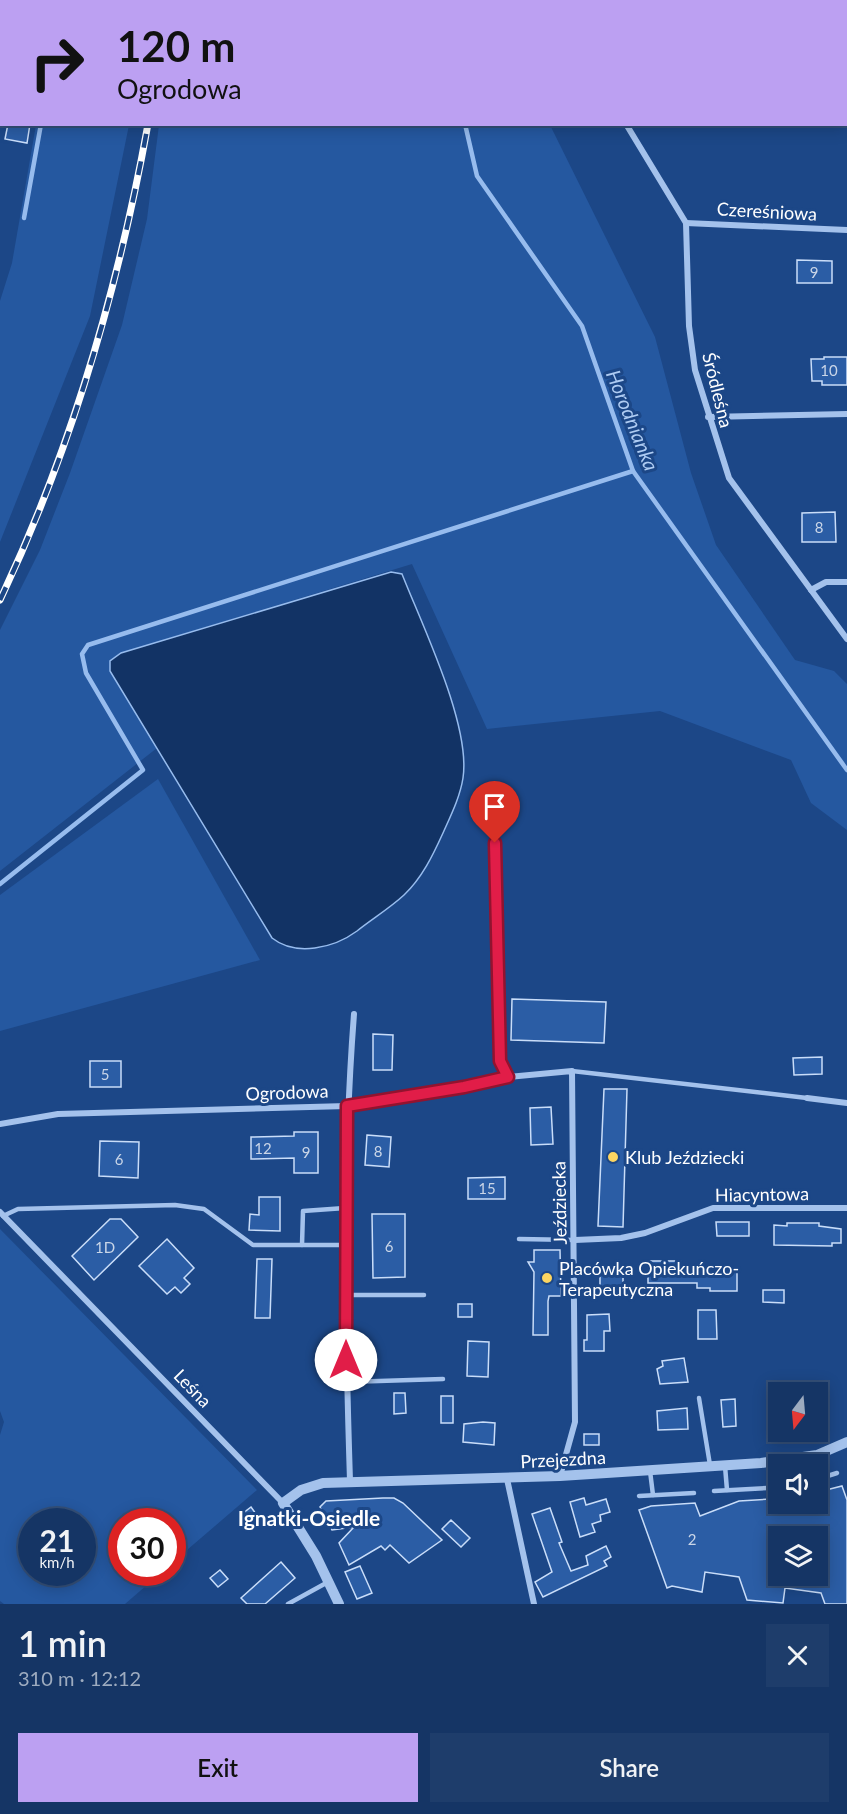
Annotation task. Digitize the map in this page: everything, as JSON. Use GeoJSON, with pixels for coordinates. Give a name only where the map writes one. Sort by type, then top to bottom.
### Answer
{"type":"FeatureCollection","features":[{"type":"Feature","properties":{"kind":"street","name":"Śródleśna"},"geometry":{"type":"LineString","coordinates":[[627,126],[686,223],[689,326],[695,370],[729,478],[847,639]]}},
{"type":"Feature","properties":{"kind":"street","name":"Czereśniowa"},"geometry":{"type":"LineString","coordinates":[[686,223],[847,230]]}},
{"type":"Feature","properties":{"kind":"street"},"geometry":{"type":"LineString","coordinates":[[708,417],[847,414]]}},
{"type":"Feature","properties":{"kind":"street"},"geometry":{"type":"LineString","coordinates":[[811,590],[826,582],[847,582]]}},
{"type":"Feature","properties":{"kind":"street"},"geometry":{"type":"LineString","coordinates":[[350,1481],[346,1382],[345,1208],[347,1106],[354,1014]]}},
{"type":"Feature","properties":{"kind":"street","name":"Ogrodowa"},"geometry":{"type":"LineString","coordinates":[[0,1124],[58,1114],[347,1106],[464,1087],[508,1077],[572,1071]]}},
{"type":"Feature","properties":{"kind":"street","name":"Jeździecka"},"geometry":{"type":"LineString","coordinates":[[560,1476],[575,1422],[572,1071]]}},
{"type":"Feature","properties":{"kind":"street"},"geometry":{"type":"LineString","coordinates":[[807,1098],[847,1102]]}},
{"type":"Feature","properties":{"kind":"street","name":"Hiacyntowa"},"geometry":{"type":"LineString","coordinates":[[575,1240],[621,1238],[645,1233],[713,1208],[847,1208]]}},
{"type":"Feature","properties":{"kind":"street","name":"Leśna"},"geometry":{"type":"LineString","coordinates":[[2,1214],[283,1503],[312,1551],[339,1604]]}},
{"type":"Feature","properties":{"kind":"street","name":"Przejezdna"},"geometry":{"type":"LineString","coordinates":[[819,1454],[847,1442]]}},
{"type":"Feature","properties":{"kind":"street","name":"Przejezdna"},"geometry":{"type":"LineString","coordinates":[[283,1503],[308,1486],[350,1481],[507,1479],[768,1463]]}},
{"type":"Feature","properties":{"kind":"street"},"geometry":{"type":"LineString","coordinates":[[507,1479],[534,1604]]}},
{"type":"Feature","properties":{"kind":"lane"},"geometry":{"type":"LineString","coordinates":[[495,843],[500,1061],[508,1077]]}},
{"type":"Feature","properties":{"kind":"lane"},"geometry":{"type":"LineString","coordinates":[[572,1071],[807,1098]]}},
{"type":"Feature","properties":{"kind":"lane"},"geometry":{"type":"LineString","coordinates":[[2,1214],[18,1209],[174,1206],[204,1209],[253,1245],[345,1245]]}},
{"type":"Feature","properties":{"kind":"lane"},"geometry":{"type":"LineString","coordinates":[[302,1245],[303,1211],[345,1208]]}},
{"type":"Feature","properties":{"kind":"lane"},"geometry":{"type":"LineString","coordinates":[[519,1239],[575,1240]]}},
{"type":"Feature","properties":{"kind":"lane"},"geometry":{"type":"LineString","coordinates":[[346,1296],[424,1295]]}},
{"type":"Feature","properties":{"kind":"lane"},"geometry":{"type":"LineString","coordinates":[[346,1382],[443,1379]]}},
{"type":"Feature","properties":{"kind":"lane"},"geometry":{"type":"LineString","coordinates":[[699,1398],[710,1465]]}},
{"type":"Feature","properties":{"kind":"lane"},"geometry":{"type":"LineString","coordinates":[[724,1465],[727,1490]]}},
{"type":"Feature","properties":{"kind":"lane"},"geometry":{"type":"LineString","coordinates":[[650,1469],[653,1495]]}},
{"type":"Feature","properties":{"kind":"lane"},"geometry":{"type":"LineString","coordinates":[[828,1476],[837,1473]]}},
{"type":"Feature","properties":{"kind":"lane"},"geometry":{"type":"LineString","coordinates":[[714,1491],[767,1488]]}},
{"type":"Feature","properties":{"kind":"lane"},"geometry":{"type":"LineString","coordinates":[[639,1496],[694,1493]]}},
{"type":"Feature","properties":{"kind":"lane"},"geometry":{"type":"LineString","coordinates":[[288,1604],[328,1582]]}},
{"type":"Feature","properties":{"kind":"shaded area"},"geometry":{"type":"Polygon","coordinates":[[[36,126],[129,126],[90,316],[0,542],[0,301],[12,263],[36,126]]]}},
{"type":"Feature","properties":{"kind":"shaded area"},"geometry":{"type":"Polygon","coordinates":[[[159,126],[550,126],[655,337],[691,473],[716,545],[795,660],[834,671],[847,684],[847,830],[811,803],[791,760],[660,711],[487,729],[412,564],[121,653],[110,661],[110,671],[157,748],[0,871],[0,630],[40,550],[70,473],[122,325],[147,219],[159,126]]]}},
{"type":"Feature","properties":{"kind":"shaded area"},"geometry":{"type":"Polygon","coordinates":[[[391,572],[402,574],[443,675],[460,731],[463,756],[462,785],[431,858],[422,874],[404,895],[348,937],[315,948],[292,947],[272,938],[110,671],[110,661],[121,653],[391,572]]]}},
{"type":"Feature","properties":{"kind":"shaded area"},"geometry":{"type":"Polygon","coordinates":[[[158,779],[260,960],[0,1031],[0,895],[158,779]]]}},
{"type":"Feature","properties":{"kind":"shaded area"},"geometry":{"type":"Polygon","coordinates":[[[0,1229],[257,1490],[186,1551],[186,1508],[108,1508],[108,1586],[146,1586],[125,1604],[4,1604],[0,1601],[0,1435],[4,1422],[0,1411],[0,1229]]]}},
{"type":"Feature","properties":{"kind":"building"},"geometry":{"type":"Polygon","coordinates":[[[8,126],[30,126],[27,143],[5,139],[8,126]]]}},
{"type":"Feature","properties":{"kind":"building"},"geometry":{"type":"Polygon","coordinates":[[[797,260],[832,261],[832,283],[797,283],[797,260]]]}},
{"type":"Feature","properties":{"kind":"building"},"geometry":{"type":"Polygon","coordinates":[[[824,357],[847,357],[847,385],[822,385],[822,381],[812,381],[811,359],[824,359],[824,357]]]}},
{"type":"Feature","properties":{"kind":"building"},"geometry":{"type":"Polygon","coordinates":[[[835,512],[836,542],[802,542],[802,513],[835,512]]]}},
{"type":"Feature","properties":{"kind":"building"},"geometry":{"type":"Polygon","coordinates":[[[512,999],[606,1002],[604,1043],[511,1040],[512,999]]]}},
{"type":"Feature","properties":{"kind":"building"},"geometry":{"type":"Polygon","coordinates":[[[373,1034],[393,1035],[392,1070],[373,1070],[373,1034]]]}},
{"type":"Feature","properties":{"kind":"building"},"geometry":{"type":"Polygon","coordinates":[[[822,1057],[822,1074],[794,1075],[793,1058],[822,1057]]]}},
{"type":"Feature","properties":{"kind":"building"},"geometry":{"type":"Polygon","coordinates":[[[90,1061],[121,1061],[121,1087],[90,1087],[90,1061]]]}},
{"type":"Feature","properties":{"kind":"building","name":"Klub Jeździecki"},"geometry":{"type":"Polygon","coordinates":[[[604,1089],[627,1089],[623,1227],[598,1226],[604,1089]]]}},
{"type":"Feature","properties":{"kind":"building"},"geometry":{"type":"Polygon","coordinates":[[[551,1107],[553,1144],[531,1145],[530,1108],[551,1107]]]}},
{"type":"Feature","properties":{"kind":"building"},"geometry":{"type":"Polygon","coordinates":[[[294,1132],[318,1132],[318,1173],[294,1173],[294,1158],[251,1159],[251,1137],[294,1136],[294,1132]]]}},
{"type":"Feature","properties":{"kind":"building"},"geometry":{"type":"Polygon","coordinates":[[[367,1135],[391,1137],[389,1167],[365,1165],[367,1135]]]}},
{"type":"Feature","properties":{"kind":"building"},"geometry":{"type":"Polygon","coordinates":[[[100,1141],[139,1142],[138,1178],[99,1176],[100,1141]]]}},
{"type":"Feature","properties":{"kind":"building"},"geometry":{"type":"Polygon","coordinates":[[[505,1177],[505,1199],[468,1199],[468,1178],[505,1177]]]}},
{"type":"Feature","properties":{"kind":"building"},"geometry":{"type":"Polygon","coordinates":[[[259,1197],[280,1197],[280,1231],[249,1230],[250,1214],[259,1215],[259,1197]]]}},
{"type":"Feature","properties":{"kind":"building"},"geometry":{"type":"Polygon","coordinates":[[[372,1214],[405,1214],[405,1277],[373,1278],[372,1214]]]}},
{"type":"Feature","properties":{"kind":"building"},"geometry":{"type":"Polygon","coordinates":[[[110,1219],[121,1219],[138,1237],[94,1280],[72,1256],[110,1219]]]}},
{"type":"Feature","properties":{"kind":"building"},"geometry":{"type":"Polygon","coordinates":[[[716,1222],[749,1222],[749,1236],[717,1236],[716,1222]]]}},
{"type":"Feature","properties":{"kind":"building"},"geometry":{"type":"Polygon","coordinates":[[[787,1223],[819,1223],[819,1226],[841,1229],[841,1243],[832,1243],[832,1246],[774,1245],[774,1225],[787,1226],[787,1223]]]}},
{"type":"Feature","properties":{"kind":"building"},"geometry":{"type":"Polygon","coordinates":[[[167,1239],[194,1268],[184,1278],[190,1284],[181,1293],[175,1287],[167,1294],[139,1266],[167,1239]]]}},
{"type":"Feature","properties":{"kind":"building","name":"Placówka Opiekuńczo- Terapeutyczna"},"geometry":{"type":"Polygon","coordinates":[[[534,1250],[560,1250],[561,1296],[549,1296],[548,1335],[533,1335],[534,1272],[528,1262],[534,1262],[534,1250]]]}},
{"type":"Feature","properties":{"kind":"building"},"geometry":{"type":"Polygon","coordinates":[[[257,1259],[272,1259],[270,1318],[255,1318],[257,1259]]]}},
{"type":"Feature","properties":{"kind":"building"},"geometry":{"type":"Polygon","coordinates":[[[648,1261],[681,1261],[681,1268],[699,1272],[737,1271],[737,1291],[710,1291],[710,1288],[697,1288],[697,1283],[648,1283],[648,1261]]]}},
{"type":"Feature","properties":{"kind":"building"},"geometry":{"type":"Polygon","coordinates":[[[600,1266],[623,1266],[623,1296],[600,1296],[600,1266]]]}},
{"type":"Feature","properties":{"kind":"building"},"geometry":{"type":"Polygon","coordinates":[[[763,1290],[784,1290],[784,1303],[763,1302],[763,1290]]]}},
{"type":"Feature","properties":{"kind":"building"},"geometry":{"type":"Polygon","coordinates":[[[458,1304],[472,1304],[472,1317],[458,1317],[458,1304]]]}},
{"type":"Feature","properties":{"kind":"building"},"geometry":{"type":"Polygon","coordinates":[[[698,1310],[716,1310],[717,1339],[698,1339],[698,1310]]]}},
{"type":"Feature","properties":{"kind":"building"},"geometry":{"type":"Polygon","coordinates":[[[609,1314],[610,1331],[604,1331],[604,1351],[584,1351],[584,1340],[587,1340],[587,1315],[609,1314]]]}},
{"type":"Feature","properties":{"kind":"building"},"geometry":{"type":"Polygon","coordinates":[[[468,1341],[489,1342],[488,1377],[467,1376],[468,1341]]]}},
{"type":"Feature","properties":{"kind":"building"},"geometry":{"type":"Polygon","coordinates":[[[684,1358],[688,1382],[660,1384],[657,1369],[663,1366],[662,1361],[684,1358]]]}},
{"type":"Feature","properties":{"kind":"building"},"geometry":{"type":"Polygon","coordinates":[[[394,1393],[405,1393],[406,1413],[394,1414],[394,1393]]]}},
{"type":"Feature","properties":{"kind":"building"},"geometry":{"type":"Polygon","coordinates":[[[441,1396],[453,1396],[453,1423],[441,1423],[441,1396]]]}},
{"type":"Feature","properties":{"kind":"building"},"geometry":{"type":"Polygon","coordinates":[[[735,1399],[736,1426],[723,1427],[721,1400],[735,1399]]]}},
{"type":"Feature","properties":{"kind":"building"},"geometry":{"type":"Polygon","coordinates":[[[687,1408],[688,1429],[658,1430],[657,1411],[687,1408]]]}},
{"type":"Feature","properties":{"kind":"building"},"geometry":{"type":"Polygon","coordinates":[[[495,1423],[494,1445],[463,1442],[464,1424],[495,1423]]]}},
{"type":"Feature","properties":{"kind":"building"},"geometry":{"type":"Polygon","coordinates":[[[584,1434],[599,1434],[599,1445],[584,1445],[584,1434]]]}},
{"type":"Feature","properties":{"kind":"building"},"geometry":{"type":"Polygon","coordinates":[[[842,1486],[847,1500],[847,1604],[825,1604],[821,1593],[785,1588],[783,1603],[747,1600],[739,1577],[705,1572],[702,1592],[672,1586],[667,1588],[639,1510],[651,1506],[695,1503],[700,1516],[739,1501],[768,1499],[768,1514],[828,1514],[828,1490],[842,1486]]]}},
{"type":"Feature","properties":{"kind":"building"},"geometry":{"type":"Polygon","coordinates":[[[394,1498],[403,1503],[442,1540],[409,1563],[390,1545],[385,1550],[381,1546],[349,1565],[339,1543],[354,1527],[332,1530],[320,1507],[326,1501],[394,1498]]]}},
{"type":"Feature","properties":{"kind":"building"},"geometry":{"type":"Polygon","coordinates":[[[584,1498],[586,1505],[606,1499],[610,1512],[600,1515],[601,1521],[592,1524],[595,1532],[580,1537],[570,1502],[584,1498]]]}},
{"type":"Feature","properties":{"kind":"building"},"geometry":{"type":"Polygon","coordinates":[[[251,1507],[261,1521],[251,1528],[242,1514],[251,1507]]]}},
{"type":"Feature","properties":{"kind":"building"},"geometry":{"type":"Polygon","coordinates":[[[550,1508],[562,1542],[559,1543],[571,1571],[588,1565],[586,1556],[606,1546],[611,1557],[604,1561],[607,1566],[543,1597],[535,1582],[552,1572],[532,1514],[550,1508]]]}},
{"type":"Feature","properties":{"kind":"building"},"geometry":{"type":"Polygon","coordinates":[[[451,1520],[470,1538],[461,1547],[442,1529],[451,1520]]]}},
{"type":"Feature","properties":{"kind":"building"},"geometry":{"type":"Polygon","coordinates":[[[281,1562],[295,1578],[265,1604],[247,1604],[241,1598],[281,1562]]]}},
{"type":"Feature","properties":{"kind":"building"},"geometry":{"type":"Polygon","coordinates":[[[360,1566],[372,1593],[357,1599],[345,1572],[360,1566]]]}},
{"type":"Feature","properties":{"kind":"building"},"geometry":{"type":"Polygon","coordinates":[[[220,1570],[228,1579],[218,1587],[210,1578],[220,1570]]]}},
{"type":"Feature","properties":{"kind":"waterway"},"geometry":{"type":"LineString","coordinates":[[24,218],[41,126]]}},
{"type":"Feature","properties":{"kind":"waterway","name":"Horodnianka"},"geometry":{"type":"LineString","coordinates":[[465,126],[477,176],[582,326],[633,471],[847,770]]}},
{"type":"Feature","properties":{"kind":"waterway"},"geometry":{"type":"LineString","coordinates":[[0,884],[143,770],[86,673],[82,654],[88,645],[633,471]]}},
{"type":"Feature","properties":{"kind":"railway"},"geometry":{"type":"LineString","coordinates":[[0,600],[49,485],[90,367],[122,247],[148,126]]}},
{"type":"Feature","properties":{"kind":"place","name":"Klub Jeździecki"},"geometry":{"type":"Point","coordinates":[613,1157]}},
{"type":"Feature","properties":{"kind":"place","name":"Placówka Opiekuńczo- Terapeutyczna"},"geometry":{"type":"Point","coordinates":[547,1278]}},
{"type":"Feature","properties":{"kind":"district","name":"Ignatki-Osiedle"},"geometry":{"type":"Point","coordinates":[309,1517]}},
{"type":"Feature","properties":{"kind":"route"},"geometry":{"type":"LineString","coordinates":[[346,1360],[347,1106],[464,1087],[508,1077],[500,1061],[495,843]]}}]}
